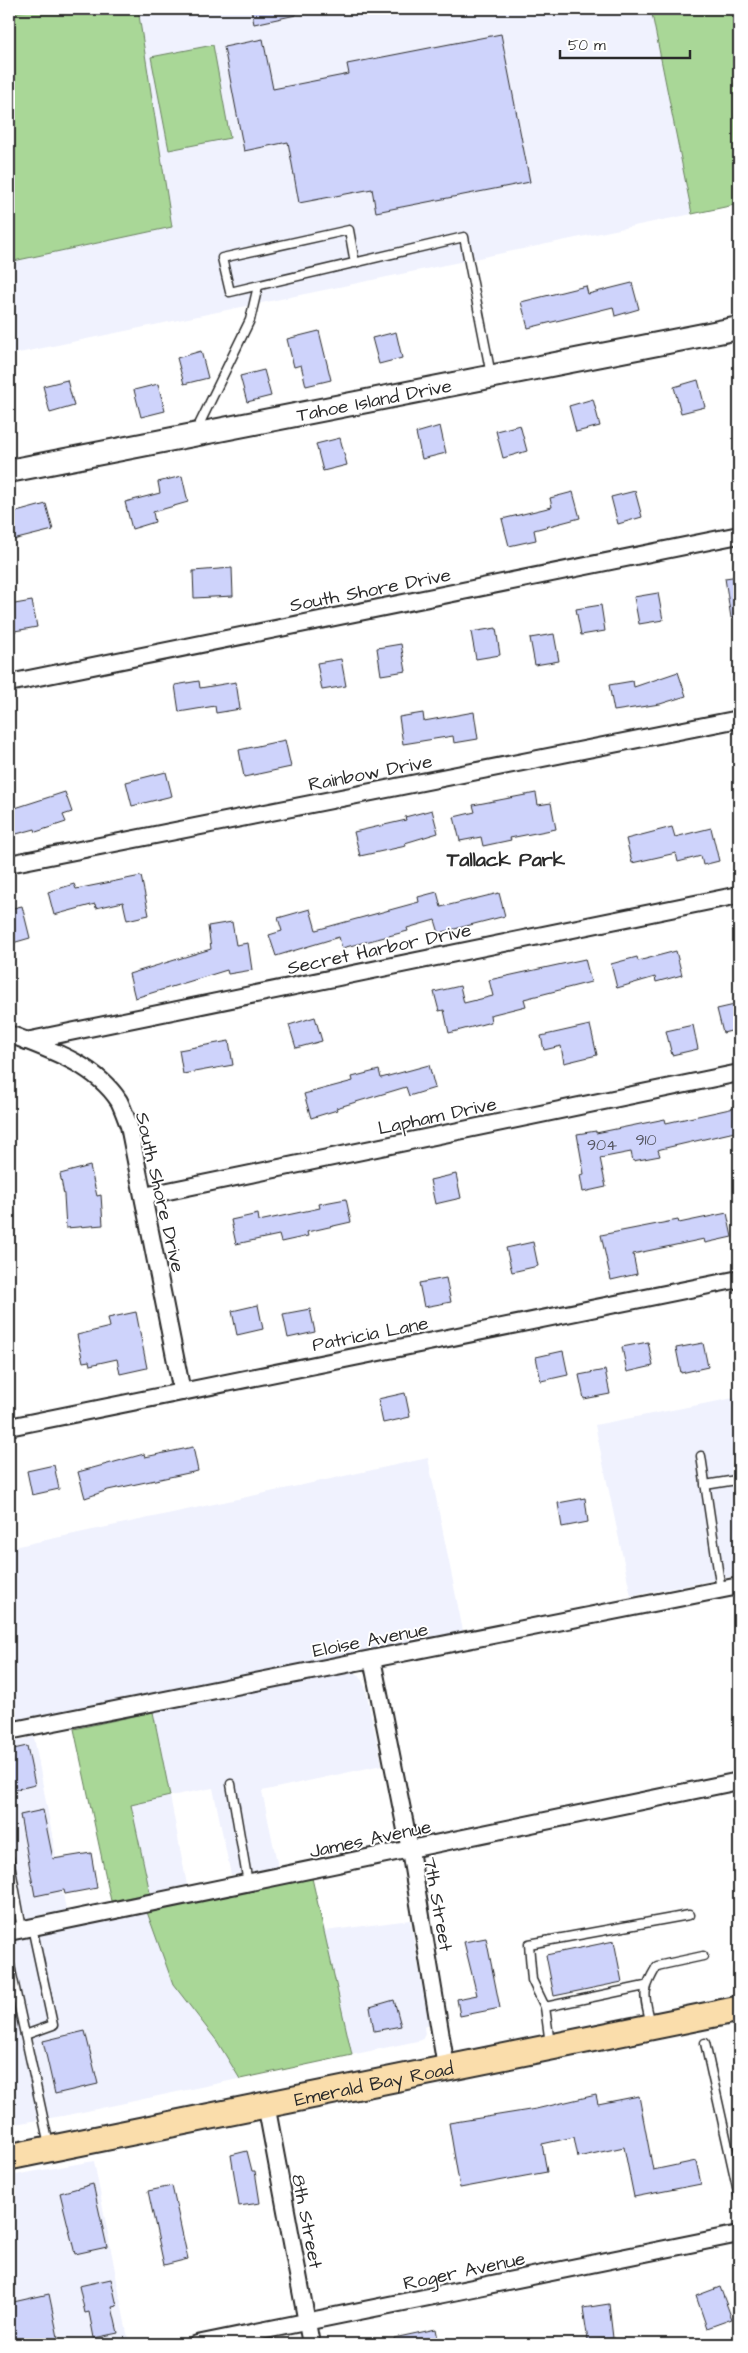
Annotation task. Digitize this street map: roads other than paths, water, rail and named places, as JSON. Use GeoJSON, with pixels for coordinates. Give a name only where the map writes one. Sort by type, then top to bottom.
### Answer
{"type":"FeatureCollection","features":[{"type":"Feature","properties":{"kind":"main road","name":"Emerald Bay Road"},"geometry":{"type":"LineString","coordinates":[[9,2157],[739,2009]]}},
{"type":"Feature","properties":{"kind":"street","name":"Tahoe Island Drive"},"geometry":{"type":"LineString","coordinates":[[9,471],[739,328]]}},
{"type":"Feature","properties":{"kind":"street","name":"South Shore Drive"},"geometry":{"type":"LineString","coordinates":[[9,683],[739,535]]}},
{"type":"Feature","properties":{"kind":"street","name":"Rainbow Drive"},"geometry":{"type":"LineString","coordinates":[[9,864],[739,719]]}},
{"type":"Feature","properties":{"kind":"street","name":"Secret Harbor Drive"},"geometry":{"type":"LineString","coordinates":[[26,1041],[739,895]]}},
{"type":"Feature","properties":{"kind":"street","name":"South Shore Drive"},"geometry":{"type":"LineString","coordinates":[[9,1034],[64,1057],[90,1072],[105,1084],[119,1102],[129,1126],[182,1392]]}},
{"type":"Feature","properties":{"kind":"street","name":"Lapham Drive"},"geometry":{"type":"LineString","coordinates":[[144,1196],[739,1073]]}},
{"type":"Feature","properties":{"kind":"street","name":"Patricia Lane"},"geometry":{"type":"LineString","coordinates":[[9,1427],[739,1279]]}},
{"type":"Feature","properties":{"kind":"street","name":"Eloise Avenue"},"geometry":{"type":"LineString","coordinates":[[9,1731],[739,1586]]}},
{"type":"Feature","properties":{"kind":"street","name":"7th Street"},"geometry":{"type":"LineString","coordinates":[[372,1659],[410,1850],[446,2067]]}},
{"type":"Feature","properties":{"kind":"street","name":"James Avenue"},"geometry":{"type":"LineString","coordinates":[[21,1929],[739,1781]]}},
{"type":"Feature","properties":{"kind":"street","name":"8th Street"},"geometry":{"type":"LineString","coordinates":[[266,2104],[311,2344]]}},
{"type":"Feature","properties":{"kind":"street","name":"Roger Avenue"},"geometry":{"type":"LineString","coordinates":[[197,2344],[739,2234]]}},
{"type":"Feature","properties":{"kind":"lane"},"geometry":{"type":"LineString","coordinates":[[355,263],[349,230],[222,258],[230,292],[258,286],[355,263],[464,237],[491,376]]}},
{"type":"Feature","properties":{"kind":"lane"},"geometry":{"type":"LineString","coordinates":[[195,434],[250,320],[258,286]]}},
{"type":"Feature","properties":{"kind":"lane"},"geometry":{"type":"LineString","coordinates":[[701,1456],[721,1590]]}},
{"type":"Feature","properties":{"kind":"lane"},"geometry":{"type":"LineString","coordinates":[[705,1485],[736,1480]]}},
{"type":"Feature","properties":{"kind":"lane"},"geometry":{"type":"LineString","coordinates":[[231,1784],[248,1883]]}},
{"type":"Feature","properties":{"kind":"lane"},"geometry":{"type":"LineString","coordinates":[[9,1858],[21,1929],[53,2025],[25,2035]]}},
{"type":"Feature","properties":{"kind":"lane"},"geometry":{"type":"LineString","coordinates":[[551,2046],[545,2007],[532,1980],[529,1944],[689,1915]]}},
{"type":"Feature","properties":{"kind":"lane"},"geometry":{"type":"LineString","coordinates":[[652,2026],[644,1997],[645,1986],[657,1966],[703,1956]]}},
{"type":"Feature","properties":{"kind":"lane"},"geometry":{"type":"LineString","coordinates":[[9,1961],[50,2149]]}},
{"type":"Feature","properties":{"kind":"lane"},"geometry":{"type":"LineString","coordinates":[[545,2007],[645,1986]]}},
{"type":"Feature","properties":{"kind":"lane"},"geometry":{"type":"LineString","coordinates":[[706,2043],[739,2196]]}},
{"type":"Feature","properties":{"kind":"district","name":"Tallack Park"},"geometry":{"type":"Point","coordinates":[506,859]}}]}
